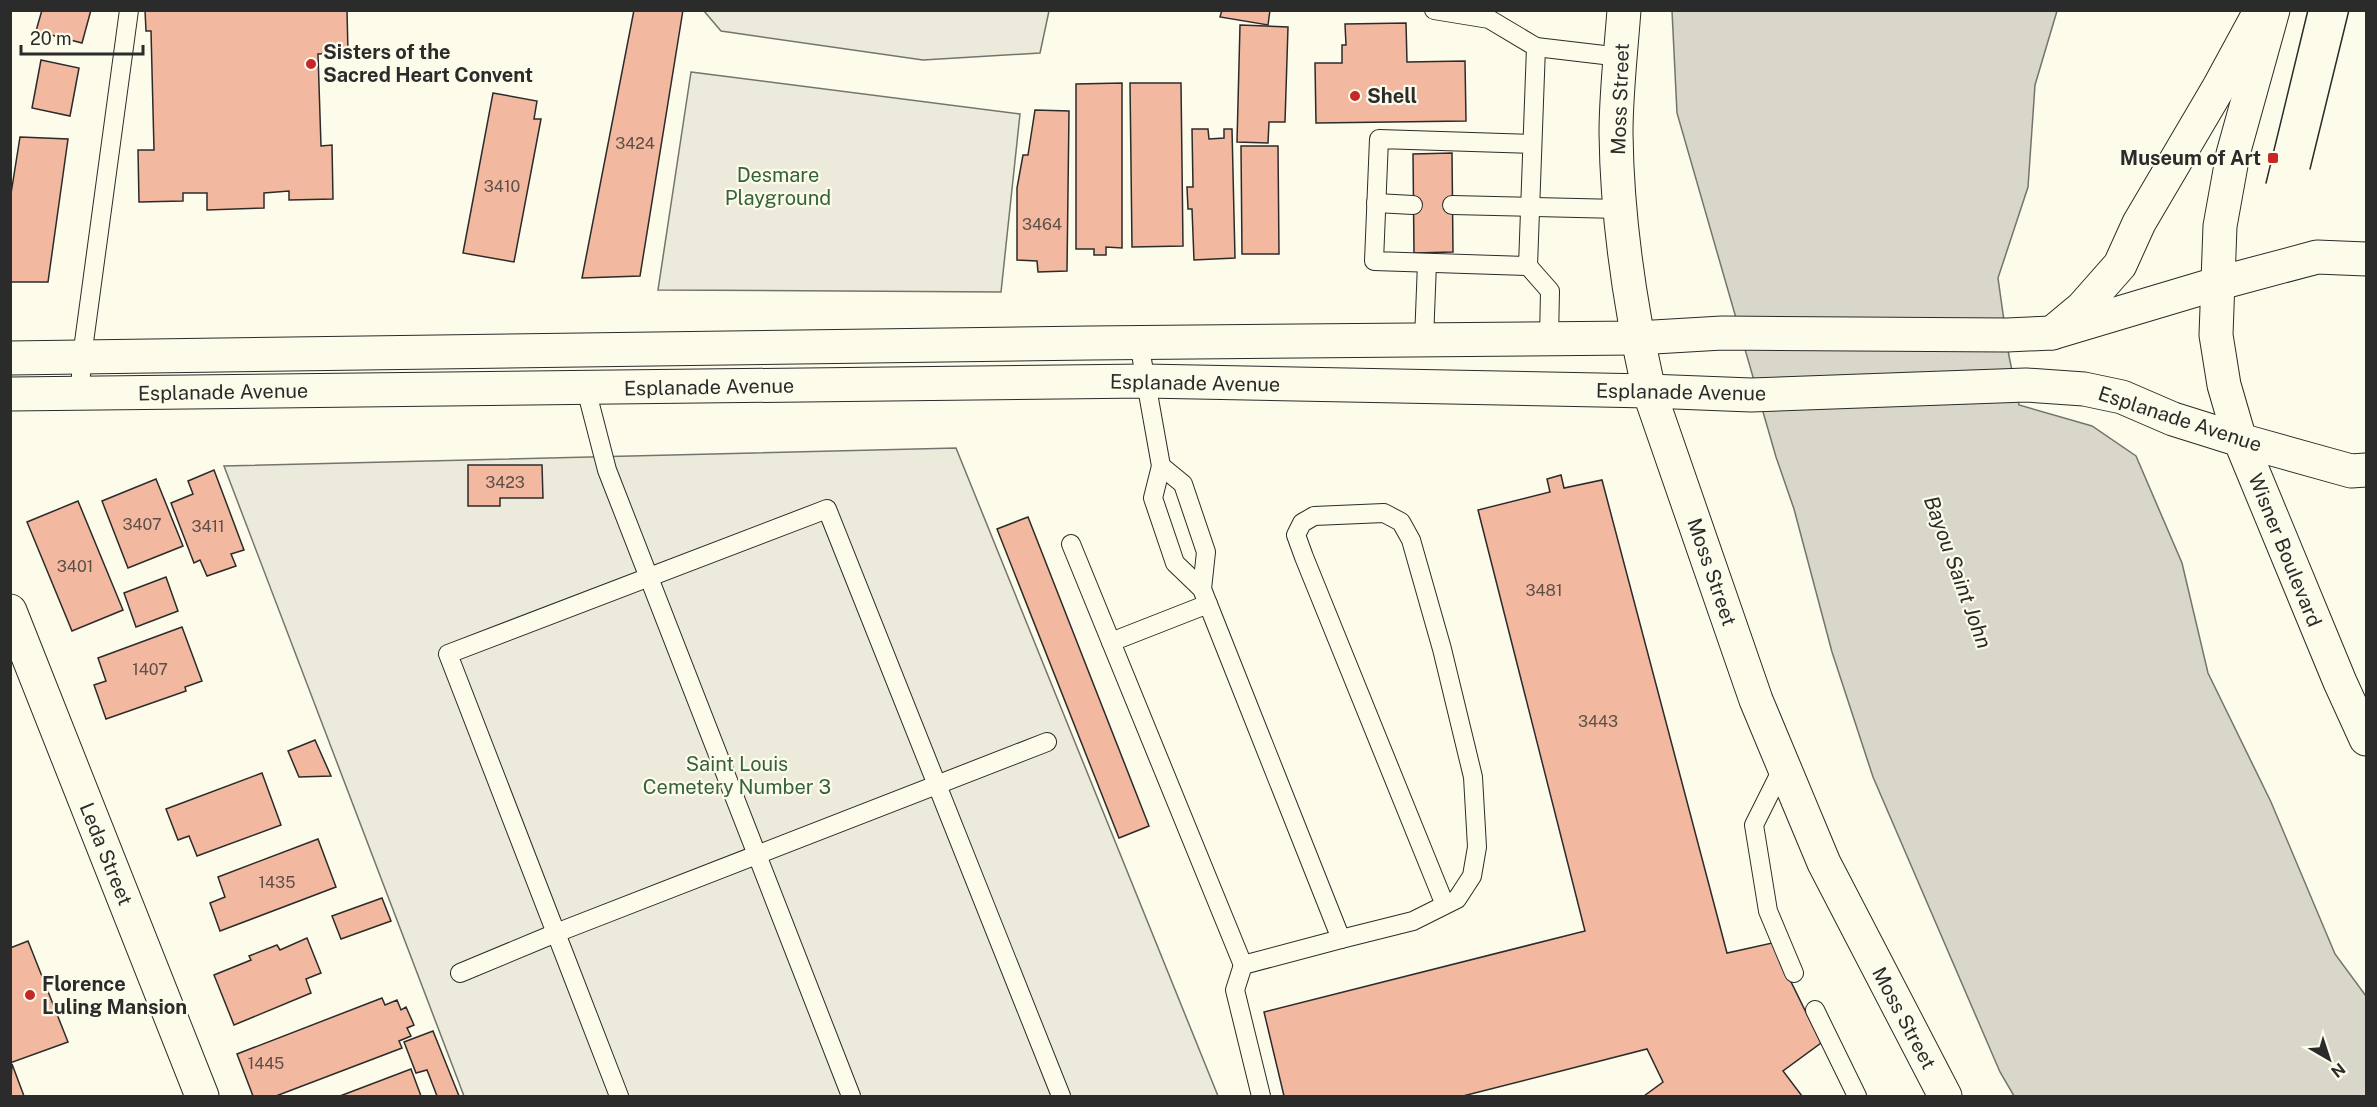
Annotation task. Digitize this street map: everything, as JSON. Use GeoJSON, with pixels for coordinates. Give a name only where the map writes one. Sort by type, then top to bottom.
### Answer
{"type":"FeatureCollection","features":[{"type":"Feature","properties":{"kind":"street","name":"Moss Street"},"geometry":{"type":"LineString","coordinates":[[1624,10],[1616,132],[1620,209],[1638,338],[1649,391],[1756,700],[1824,863],[1945,1096]]}},
{"type":"Feature","properties":{"kind":"street"},"geometry":{"type":"LineString","coordinates":[[2052,333],[2082,308],[2120,265],[2139,223],[2219,87],[2261,10]]}},
{"type":"Feature","properties":{"kind":"street","name":"Wisner Boulevard"},"geometry":{"type":"LineString","coordinates":[[2273,10],[2233,154],[2220,226],[2216,284],[2216,335],[2224,386],[2240,440],[2340,682],[2367,739]]}},
{"type":"Feature","properties":{"kind":"street","name":"Esplanade Avenue"},"geometry":{"type":"LineString","coordinates":[[10,358],[1638,338],[1722,333],[2007,335],[2052,333],[2216,284],[2317,257],[2367,259]]}},
{"type":"Feature","properties":{"kind":"street"},"geometry":{"type":"LineString","coordinates":[[806,347],[809,385]]}},
{"type":"Feature","properties":{"kind":"street"},"geometry":{"type":"LineString","coordinates":[[585,350],[586,389]]}},
{"type":"Feature","properties":{"kind":"street","name":"Esplanade Avenue"},"geometry":{"type":"LineString","coordinates":[[10,394],[1145,381],[1751,395],[2026,385],[2084,388],[2122,397],[2173,419],[2240,440],[2351,471],[2367,470]]}},
{"type":"Feature","properties":{"kind":"street","name":"Leda Street"},"geometry":{"type":"LineString","coordinates":[[10,611],[202,1096]]}},
{"type":"Feature","properties":{"kind":"lane"},"geometry":{"type":"LineString","coordinates":[[80,394],[82,357],[129,10]]}},
{"type":"Feature","properties":{"kind":"lane"},"geometry":{"type":"LineString","coordinates":[[1434,10],[1489,19],[1536,47],[1621,57]]}},
{"type":"Feature","properties":{"kind":"lane"},"geometry":{"type":"LineString","coordinates":[[1536,47],[1528,266],[1550,291],[1549,339]]}},
{"type":"Feature","properties":{"kind":"lane"},"geometry":{"type":"LineString","coordinates":[[1528,266],[1374,261],[1379,139],[1532,144]]}},
{"type":"Feature","properties":{"kind":"lane"},"geometry":{"type":"LineString","coordinates":[[1376,203],[1413,205]]}},
{"type":"Feature","properties":{"kind":"lane"},"geometry":{"type":"LineString","coordinates":[[1452,205],[1620,209]]}},
{"type":"Feature","properties":{"kind":"lane"},"geometry":{"type":"LineString","coordinates":[[1424,340],[1427,263]]}},
{"type":"Feature","properties":{"kind":"lane"},"geometry":{"type":"LineString","coordinates":[[1139,343],[1161,466],[1153,498],[1175,563],[1205,597],[1341,939]]}},
{"type":"Feature","properties":{"kind":"lane"},"geometry":{"type":"LineString","coordinates":[[586,389],[607,470],[851,1096]]}},
{"type":"Feature","properties":{"kind":"lane"},"geometry":{"type":"LineString","coordinates":[[1161,466],[1183,484],[1206,552],[1205,597]]}},
{"type":"Feature","properties":{"kind":"lane"},"geometry":{"type":"LineString","coordinates":[[620,1096],[448,654],[827,509],[1061,1096]]}},
{"type":"Feature","properties":{"kind":"lane"},"geometry":{"type":"LineString","coordinates":[[1243,965],[1413,921],[1458,899],[1472,876],[1476,847],[1473,777],[1442,649],[1411,540],[1401,522],[1384,513],[1314,516],[1302,523],[1296,535],[1445,905]]}},
{"type":"Feature","properties":{"kind":"lane"},"geometry":{"type":"LineString","coordinates":[[1071,544],[1243,965],[1235,990],[1261,1096]]}},
{"type":"Feature","properties":{"kind":"lane"},"geometry":{"type":"LineString","coordinates":[[1111,642],[1205,597]]}},
{"type":"Feature","properties":{"kind":"lane"},"geometry":{"type":"LineString","coordinates":[[460,973],[556,933],[1047,742]]}},
{"type":"Feature","properties":{"kind":"lane"},"geometry":{"type":"LineString","coordinates":[[1784,765],[1754,825],[1768,912],[1794,973]]}},
{"type":"Feature","properties":{"kind":"lane"},"geometry":{"type":"LineString","coordinates":[[1815,1010],[1857,1096]]}},
{"type":"Feature","properties":{"kind":"green space"},"geometry":{"type":"Polygon","coordinates":[[[704,11],[1049,11],[1040,53],[923,60],[721,31],[704,11]]]}},
{"type":"Feature","properties":{"kind":"green space","name":"Desmare Playground"},"geometry":{"type":"Polygon","coordinates":[[[691,72],[1020,114],[1001,292],[658,290],[691,72]]]}},
{"type":"Feature","properties":{"kind":"green space","name":"Saint Louis Cemetery Number 3"},"geometry":{"type":"Polygon","coordinates":[[[956,448],[1218,1096],[464,1096],[224,466],[956,448]]]}},
{"type":"Feature","properties":{"kind":"water","name":"Bayou Saint John"},"geometry":{"type":"Polygon","coordinates":[[[1672,11],[2057,11],[2035,85],[2028,187],[1998,278],[2009,356],[2019,405],[2092,426],[2136,456],[2182,563],[2208,673],[2271,802],[2335,954],[2366,996],[2366,1096],[2014,1096],[2000,1072],[1873,777],[1832,652],[1794,509],[1776,457],[1677,113],[1672,11]]]}},
{"type":"Feature","properties":{"kind":"building"},"geometry":{"type":"Polygon","coordinates":[[[42,10],[91,10],[82,43],[36,31],[42,10]]]}},
{"type":"Feature","properties":{"kind":"building"},"geometry":{"type":"Polygon","coordinates":[[[145,10],[347,10],[348,53],[318,54],[321,146],[332,145],[333,199],[289,200],[289,191],[264,193],[264,208],[207,210],[207,193],[183,193],[183,201],[139,202],[138,150],[154,150],[151,31],[146,31],[145,10]]]}},
{"type":"Feature","properties":{"kind":"building"},"geometry":{"type":"Polygon","coordinates":[[[634,10],[683,10],[640,276],[582,278],[634,10]]]}},
{"type":"Feature","properties":{"kind":"building"},"geometry":{"type":"Polygon","coordinates":[[[1222,10],[1270,10],[1268,25],[1220,17],[1222,10]]]}},
{"type":"Feature","properties":{"kind":"building"},"geometry":{"type":"Polygon","coordinates":[[[1406,23],[1407,62],[1465,61],[1466,121],[1316,123],[1315,63],[1342,63],[1342,45],[1346,45],[1345,24],[1406,23]]]}},
{"type":"Feature","properties":{"kind":"building"},"geometry":{"type":"Polygon","coordinates":[[[1240,25],[1288,27],[1285,122],[1269,122],[1268,143],[1237,142],[1240,25]]]}},
{"type":"Feature","properties":{"kind":"building"},"geometry":{"type":"Polygon","coordinates":[[[41,60],[79,68],[70,116],[32,108],[41,60]]]}},
{"type":"Feature","properties":{"kind":"building"},"geometry":{"type":"Polygon","coordinates":[[[1122,83],[1122,248],[1106,247],[1106,255],[1094,255],[1094,249],[1076,249],[1076,84],[1122,83]]]}},
{"type":"Feature","properties":{"kind":"building"},"geometry":{"type":"Polygon","coordinates":[[[1130,83],[1181,83],[1183,246],[1132,247],[1130,83]]]}},
{"type":"Feature","properties":{"kind":"building"},"geometry":{"type":"Polygon","coordinates":[[[493,93],[537,101],[534,119],[541,119],[514,262],[463,253],[493,93]]]}},
{"type":"Feature","properties":{"kind":"building"},"geometry":{"type":"Polygon","coordinates":[[[1035,110],[1069,111],[1067,271],[1038,272],[1037,261],[1017,260],[1017,188],[1023,155],[1028,155],[1035,110]]]}},
{"type":"Feature","properties":{"kind":"building"},"geometry":{"type":"Polygon","coordinates":[[[1192,129],[1208,129],[1209,139],[1224,138],[1224,129],[1232,129],[1235,258],[1194,260],[1192,209],[1188,209],[1187,187],[1193,187],[1192,129]]]}},
{"type":"Feature","properties":{"kind":"building"},"geometry":{"type":"Polygon","coordinates":[[[20,137],[68,139],[48,282],[10,282],[10,200],[20,137]]]}},
{"type":"Feature","properties":{"kind":"building"},"geometry":{"type":"Polygon","coordinates":[[[1241,146],[1278,146],[1279,254],[1242,254],[1241,146]]]}},
{"type":"Feature","properties":{"kind":"building"},"geometry":{"type":"Polygon","coordinates":[[[1452,153],[1453,252],[1414,253],[1413,154],[1452,153]]]}},
{"type":"Feature","properties":{"kind":"building"},"geometry":{"type":"Polygon","coordinates":[[[468,465],[542,465],[543,498],[500,498],[500,506],[468,506],[468,465]]]}},
{"type":"Feature","properties":{"kind":"building"},"geometry":{"type":"Polygon","coordinates":[[[214,470],[244,550],[231,554],[236,566],[207,576],[200,560],[194,563],[171,503],[193,494],[188,481],[214,470]]]}},
{"type":"Feature","properties":{"kind":"building"},"geometry":{"type":"Polygon","coordinates":[[[1561,475],[1564,488],[1602,480],[1727,953],[1772,943],[1821,1043],[1783,1071],[1802,1096],[1644,1096],[1663,1082],[1647,1049],[1463,1096],[1284,1096],[1264,1012],[1585,931],[1478,510],[1550,492],[1547,479],[1561,475]]]}},
{"type":"Feature","properties":{"kind":"building"},"geometry":{"type":"Polygon","coordinates":[[[156,479],[183,546],[128,568],[102,501],[156,479]]]}},
{"type":"Feature","properties":{"kind":"building"},"geometry":{"type":"Polygon","coordinates":[[[78,501],[123,610],[72,631],[27,522],[78,501]]]}},
{"type":"Feature","properties":{"kind":"building"},"geometry":{"type":"Polygon","coordinates":[[[1028,517],[1149,826],[1119,838],[997,529],[1028,517]]]}},
{"type":"Feature","properties":{"kind":"building"},"geometry":{"type":"Polygon","coordinates":[[[166,577],[178,611],[136,627],[124,593],[166,577]]]}},
{"type":"Feature","properties":{"kind":"building"},"geometry":{"type":"Polygon","coordinates":[[[182,627],[202,681],[185,687],[186,691],[106,719],[94,685],[106,681],[98,658],[182,627]]]}},
{"type":"Feature","properties":{"kind":"building"},"geometry":{"type":"Polygon","coordinates":[[[315,740],[331,776],[299,777],[288,751],[315,740]]]}},
{"type":"Feature","properties":{"kind":"building"},"geometry":{"type":"Polygon","coordinates":[[[262,773],[281,825],[197,856],[189,836],[178,840],[166,809],[262,773]]]}},
{"type":"Feature","properties":{"kind":"building"},"geometry":{"type":"Polygon","coordinates":[[[318,839],[336,887],[220,931],[210,903],[225,897],[218,877],[318,839]]]}},
{"type":"Feature","properties":{"kind":"building"},"geometry":{"type":"Polygon","coordinates":[[[382,898],[391,921],[341,939],[332,916],[382,898]]]}},
{"type":"Feature","properties":{"kind":"building"},"geometry":{"type":"Polygon","coordinates":[[[307,938],[321,973],[306,979],[311,993],[234,1025],[214,975],[251,960],[249,956],[277,945],[280,950],[307,938]]]}},
{"type":"Feature","properties":{"kind":"building","name":"Florence Luling Mansion"},"geometry":{"type":"Polygon","coordinates":[[[28,941],[68,1042],[10,1063],[10,948],[28,941]]]}},
{"type":"Feature","properties":{"kind":"building"},"geometry":{"type":"Polygon","coordinates":[[[382,998],[385,1005],[397,1000],[401,1010],[406,1007],[414,1025],[407,1028],[411,1036],[399,1041],[402,1048],[276,1096],[253,1096],[237,1054],[382,998]]]}},
{"type":"Feature","properties":{"kind":"building"},"geometry":{"type":"Polygon","coordinates":[[[433,1031],[459,1096],[437,1096],[427,1070],[416,1073],[404,1042],[433,1031]]]}},
{"type":"Feature","properties":{"kind":"building"},"geometry":{"type":"Polygon","coordinates":[[[12,1064],[24,1096],[10,1096],[12,1064]]]}},
{"type":"Feature","properties":{"kind":"building"},"geometry":{"type":"Polygon","coordinates":[[[411,1069],[421,1096],[340,1096],[411,1069]]]}},
{"type":"Feature","properties":{"kind":"tram line"},"geometry":{"type":"LineString","coordinates":[[2266,183],[2308,10]]}},
{"type":"Feature","properties":{"kind":"tram line"},"geometry":{"type":"LineString","coordinates":[[2310,169],[2349,10]]}},
{"type":"Feature","properties":{"kind":"place","name":"Sisters of the Sacred Heart Convent"},"geometry":{"type":"Point","coordinates":[311,64]}},
{"type":"Feature","properties":{"kind":"place","name":"Shell"},"geometry":{"type":"Point","coordinates":[1355,96]}},
{"type":"Feature","properties":{"kind":"place","name":"Museum of Art"},"geometry":{"type":"Point","coordinates":[2273,158]}},
{"type":"Feature","properties":{"kind":"place","name":"Florence Luling Mansion"},"geometry":{"type":"Point","coordinates":[30,995]}}]}
